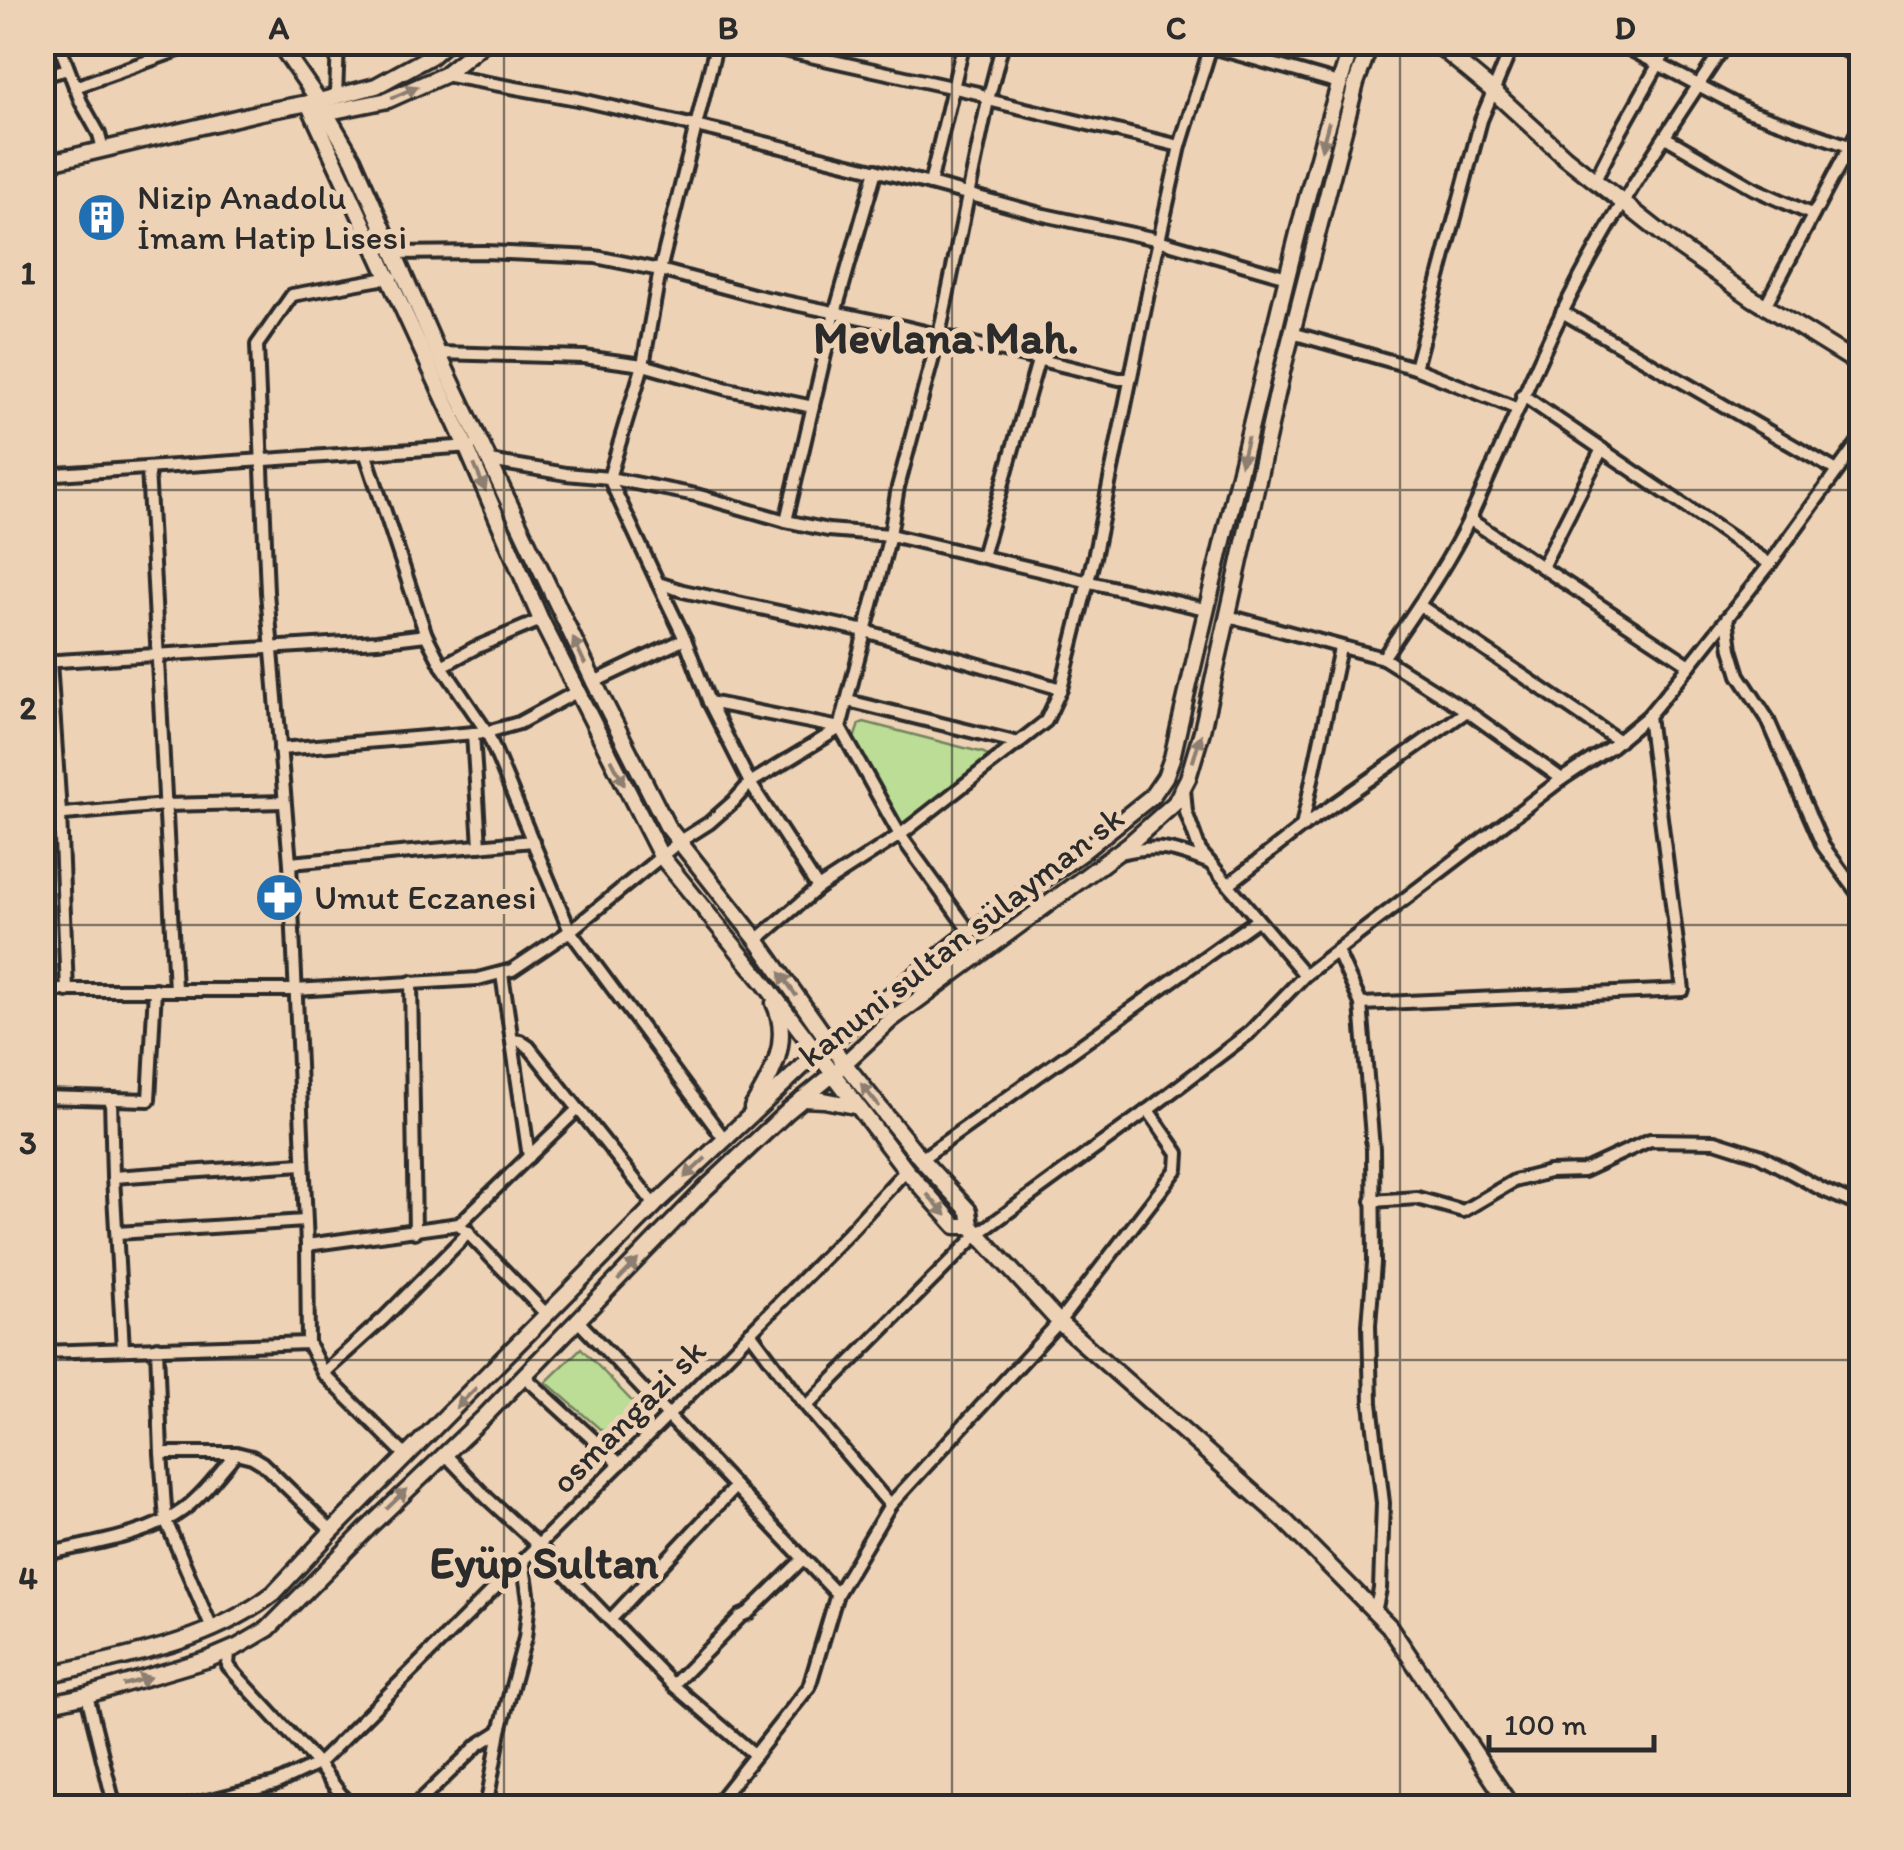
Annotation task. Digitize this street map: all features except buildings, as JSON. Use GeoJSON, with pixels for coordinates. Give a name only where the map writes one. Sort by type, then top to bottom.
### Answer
{"type":"FeatureCollection","features":[{"type":"Feature","properties":{"kind":"street"},"geometry":{"type":"LineString","coordinates":[[58,42],[75,87],[100,134],[103,149]]}},
{"type":"Feature","properties":{"kind":"street"},"geometry":{"type":"LineString","coordinates":[[75,87],[202,42]]}},
{"type":"Feature","properties":{"kind":"street"},"geometry":{"type":"LineString","coordinates":[[278,42],[352,159],[392,253],[396,276],[438,354],[541,620],[661,856],[766,984],[906,1170],[956,1226],[975,1230]]}},
{"type":"Feature","properties":{"kind":"street"},"geometry":{"type":"LineString","coordinates":[[336,96],[338,42]]}},
{"type":"Feature","properties":{"kind":"street"},"geometry":{"type":"LineString","coordinates":[[42,164],[260,112],[388,100],[444,75],[484,42]]}},
{"type":"Feature","properties":{"kind":"street"},"geometry":{"type":"LineString","coordinates":[[717,42],[660,270],[643,365],[609,478],[686,639],[709,702],[750,783],[818,888]]}},
{"type":"Feature","properties":{"kind":"street"},"geometry":{"type":"LineString","coordinates":[[747,42],[978,93],[988,100],[1180,146]]}},
{"type":"Feature","properties":{"kind":"street"},"geometry":{"type":"LineString","coordinates":[[930,184],[964,42]]}},
{"type":"Feature","properties":{"kind":"street"},"geometry":{"type":"LineString","coordinates":[[42,990],[295,990],[478,979],[502,974],[570,931],[709,822],[750,783],[840,728],[939,336],[1003,42]]}},
{"type":"Feature","properties":{"kind":"street"},"geometry":{"type":"LineString","coordinates":[[1195,42],[1339,83]]}},
{"type":"Feature","properties":{"kind":"street"},"geometry":{"type":"LineString","coordinates":[[42,1676],[141,1652],[212,1629],[238,1618],[274,1593],[655,1205],[830,1043],[1152,796],[1165,778],[1172,758],[1287,276],[1339,83],[1354,42]]}},
{"type":"Feature","properties":{"kind":"street","name":"kanuni sultan sülayman sk"},"geometry":{"type":"LineString","coordinates":[[42,1705],[156,1676],[253,1640],[268,1629],[524,1376],[705,1189],[802,1100],[892,1019],[1115,854],[1175,803],[1184,788],[1202,731],[1292,333],[1356,84],[1371,42]]}},
{"type":"Feature","properties":{"kind":"street"},"geometry":{"type":"LineString","coordinates":[[1434,42],[1565,156],[1679,247],[1862,366]]}},
{"type":"Feature","properties":{"kind":"street"},"geometry":{"type":"LineString","coordinates":[[1414,368],[1480,120],[1514,42]]}},
{"type":"Feature","properties":{"kind":"street"},"geometry":{"type":"LineString","coordinates":[[1616,42],[1748,110],[1849,146]]}},
{"type":"Feature","properties":{"kind":"street"},"geometry":{"type":"LineString","coordinates":[[1595,180],[1671,42]]}},
{"type":"Feature","properties":{"kind":"street"},"geometry":{"type":"LineString","coordinates":[[1382,658],[1469,519],[1522,394],[1622,202],[1727,42]]}},
{"type":"Feature","properties":{"kind":"street"},"geometry":{"type":"LineString","coordinates":[[1830,42],[1862,58]]}},
{"type":"Feature","properties":{"kind":"street"},"geometry":{"type":"LineString","coordinates":[[317,108],[336,96],[376,86],[441,45]]}},
{"type":"Feature","properties":{"kind":"street"},"geometry":{"type":"LineString","coordinates":[[757,940],[818,888],[900,835],[1046,721],[1060,689],[1088,582],[1180,146],[1211,46]]}},
{"type":"Feature","properties":{"kind":"street"},"geometry":{"type":"LineString","coordinates":[[42,76],[68,69]]}},
{"type":"Feature","properties":{"kind":"street"},"geometry":{"type":"LineString","coordinates":[[444,75],[696,126],[1287,276]]}},
{"type":"Feature","properties":{"kind":"street"},"geometry":{"type":"LineString","coordinates":[[317,108],[474,446],[490,461],[667,826],[757,940],[844,1063],[921,1159],[969,1211],[975,1230],[1059,1322],[1284,1520],[1376,1612],[1512,1808]]}},
{"type":"Feature","properties":{"kind":"street"},"geometry":{"type":"LineString","coordinates":[[1765,306],[1862,123]]}},
{"type":"Feature","properties":{"kind":"street"},"geometry":{"type":"LineString","coordinates":[[1664,137],[1752,188],[1813,216]]}},
{"type":"Feature","properties":{"kind":"street"},"geometry":{"type":"LineString","coordinates":[[786,521],[836,312],[876,170]]}},
{"type":"Feature","properties":{"kind":"street"},"geometry":{"type":"LineString","coordinates":[[392,253],[596,256],[1038,361],[1130,379]]}},
{"type":"Feature","properties":{"kind":"street"},"geometry":{"type":"LineString","coordinates":[[396,276],[292,295],[258,344],[267,592],[290,864],[308,1343],[323,1373],[407,1457]]}},
{"type":"Feature","properties":{"kind":"street"},"geometry":{"type":"LineString","coordinates":[[42,308],[43,337],[47,340],[47,475],[474,446]]}},
{"type":"Feature","properties":{"kind":"street"},"geometry":{"type":"LineString","coordinates":[[1562,312],[1837,471]]}},
{"type":"Feature","properties":{"kind":"street"},"geometry":{"type":"LineString","coordinates":[[1292,333],[1414,368],[1518,408]]}},
{"type":"Feature","properties":{"kind":"street"},"geometry":{"type":"LineString","coordinates":[[438,354],[584,357],[643,365],[728,390],[813,407]]}},
{"type":"Feature","properties":{"kind":"street"},"geometry":{"type":"LineString","coordinates":[[982,556],[1038,361]]}},
{"type":"Feature","properties":{"kind":"street"},"geometry":{"type":"LineString","coordinates":[[1522,394],[1770,564]]}},
{"type":"Feature","properties":{"kind":"street"},"geometry":{"type":"LineString","coordinates":[[807,1406],[975,1230],[1148,1110],[1249,1033],[1305,974],[1648,716],[1770,564],[1862,437]]}},
{"type":"Feature","properties":{"kind":"street"},"geometry":{"type":"LineString","coordinates":[[1542,568],[1602,449]]}},
{"type":"Feature","properties":{"kind":"street"},"geometry":{"type":"LineString","coordinates":[[366,455],[426,634],[442,666],[487,732],[570,931],[725,1140]]}},
{"type":"Feature","properties":{"kind":"street"},"geometry":{"type":"LineString","coordinates":[[490,461],[696,495],[828,530],[890,535],[1205,610]]}},
{"type":"Feature","properties":{"kind":"street"},"geometry":{"type":"LineString","coordinates":[[148,468],[175,989]]}},
{"type":"Feature","properties":{"kind":"street"},"geometry":{"type":"LineString","coordinates":[[1469,519],[1690,666]]}},
{"type":"Feature","properties":{"kind":"street"},"geometry":{"type":"LineString","coordinates":[[658,583],[865,631],[1060,689]]}},
{"type":"Feature","properties":{"kind":"street"},"geometry":{"type":"LineString","coordinates":[[1418,605],[1618,741]]}},
{"type":"Feature","properties":{"kind":"street"},"geometry":{"type":"LineString","coordinates":[[1228,616],[1382,658],[1562,778]]}},
{"type":"Feature","properties":{"kind":"street"},"geometry":{"type":"LineString","coordinates":[[1727,618],[1739,675],[1767,718],[1823,846],[1862,899]]}},
{"type":"Feature","properties":{"kind":"street"},"geometry":{"type":"LineString","coordinates":[[442,666],[541,620]]}},
{"type":"Feature","properties":{"kind":"street"},"geometry":{"type":"LineString","coordinates":[[67,991],[60,814],[46,662],[377,641],[426,634]]}},
{"type":"Feature","properties":{"kind":"street"},"geometry":{"type":"LineString","coordinates":[[594,682],[686,639]]}},
{"type":"Feature","properties":{"kind":"street"},"geometry":{"type":"LineString","coordinates":[[1302,827],[1340,648]]}},
{"type":"Feature","properties":{"kind":"street"},"geometry":{"type":"LineString","coordinates":[[280,748],[487,732],[519,723],[578,692]]}},
{"type":"Feature","properties":{"kind":"street"},"geometry":{"type":"LineString","coordinates":[[848,700],[1019,743]]}},
{"type":"Feature","properties":{"kind":"street"},"geometry":{"type":"LineString","coordinates":[[709,702],[840,728],[900,835],[970,932]]}},
{"type":"Feature","properties":{"kind":"street"},"geometry":{"type":"LineString","coordinates":[[1229,884],[1466,711]]}},
{"type":"Feature","properties":{"kind":"street"},"geometry":{"type":"LineString","coordinates":[[1360,1004],[1684,990],[1648,716]]}},
{"type":"Feature","properties":{"kind":"street"},"geometry":{"type":"LineString","coordinates":[[473,734],[480,846]]}},
{"type":"Feature","properties":{"kind":"street"},"geometry":{"type":"LineString","coordinates":[[1184,788],[1186,812],[1200,851],[1305,974]]}},
{"type":"Feature","properties":{"kind":"street"},"geometry":{"type":"LineString","coordinates":[[42,816],[165,805],[284,802]]}},
{"type":"Feature","properties":{"kind":"street"},"geometry":{"type":"LineString","coordinates":[[290,864],[533,841]]}},
{"type":"Feature","properties":{"kind":"street"},"geometry":{"type":"LineString","coordinates":[[1115,854],[1152,847],[1171,849],[1211,864]]}},
{"type":"Feature","properties":{"kind":"street"},"geometry":{"type":"LineString","coordinates":[[921,1159],[1258,920]]}},
{"type":"Feature","properties":{"kind":"street"},"geometry":{"type":"LineString","coordinates":[[1338,951],[1360,1004],[1373,1149],[1371,1403],[1383,1503],[1376,1612]]}},
{"type":"Feature","properties":{"kind":"street"},"geometry":{"type":"LineString","coordinates":[[502,974],[529,1158]]}},
{"type":"Feature","properties":{"kind":"street"},"geometry":{"type":"LineString","coordinates":[[411,982],[415,1232]]}},
{"type":"Feature","properties":{"kind":"street"},"geometry":{"type":"LineString","coordinates":[[745,1121],[772,1074],[780,1048],[780,1016],[766,984]]}},
{"type":"Feature","properties":{"kind":"street"},"geometry":{"type":"LineString","coordinates":[[42,1097],[149,1100],[155,990]]}},
{"type":"Feature","properties":{"kind":"street"},"geometry":{"type":"LineString","coordinates":[[512,1040],[529,1047],[655,1205]]}},
{"type":"Feature","properties":{"kind":"street"},"geometry":{"type":"LineString","coordinates":[[111,1099],[123,1349]]}},
{"type":"Feature","properties":{"kind":"street"},"geometry":{"type":"LineString","coordinates":[[802,1100],[856,1106]]}},
{"type":"Feature","properties":{"kind":"street"},"geometry":{"type":"LineString","coordinates":[[323,1373],[384,1318],[577,1110]]}},
{"type":"Feature","properties":{"kind":"street"},"geometry":{"type":"LineString","coordinates":[[713,1808],[808,1687],[837,1594],[890,1505],[1059,1322],[1177,1169],[1178,1153],[1148,1110]]}},
{"type":"Feature","properties":{"kind":"street"},"geometry":{"type":"LineString","coordinates":[[1372,1200],[1418,1198],[1462,1211],[1514,1181],[1549,1172],[1584,1171],[1650,1140],[1714,1141],[1759,1155],[1862,1207]]}},
{"type":"Feature","properties":{"kind":"street"},"geometry":{"type":"LineString","coordinates":[[113,1176],[302,1164]]}},
{"type":"Feature","properties":{"kind":"street","name":"osmangazi sk"},"geometry":{"type":"LineString","coordinates":[[179,1808],[218,1803],[275,1784],[318,1764],[668,1416],[906,1170]]}},
{"type":"Feature","properties":{"kind":"street"},"geometry":{"type":"LineString","coordinates":[[118,1232],[305,1221]]}},
{"type":"Feature","properties":{"kind":"street"},"geometry":{"type":"LineString","coordinates":[[307,1246],[464,1228]]}},
{"type":"Feature","properties":{"kind":"street"},"geometry":{"type":"LineString","coordinates":[[464,1228],[547,1315]]}},
{"type":"Feature","properties":{"kind":"street"},"geometry":{"type":"LineString","coordinates":[[578,1320],[837,1594]]}},
{"type":"Feature","properties":{"kind":"street"},"geometry":{"type":"LineString","coordinates":[[750,1332],[890,1505]]}},
{"type":"Feature","properties":{"kind":"street"},"geometry":{"type":"LineString","coordinates":[[42,1352],[308,1343]]}},
{"type":"Feature","properties":{"kind":"street"},"geometry":{"type":"LineString","coordinates":[[157,1348],[166,1521],[212,1629]]}},
{"type":"Feature","properties":{"kind":"street"},"geometry":{"type":"LineString","coordinates":[[524,1376],[620,1464]]}},
{"type":"Feature","properties":{"kind":"street"},"geometry":{"type":"LineString","coordinates":[[160,1454],[236,1453],[262,1463],[332,1531]]}},
{"type":"Feature","properties":{"kind":"street"},"geometry":{"type":"LineString","coordinates":[[42,1555],[166,1521],[203,1491],[236,1453]]}},
{"type":"Feature","properties":{"kind":"street"},"geometry":{"type":"LineString","coordinates":[[445,1454],[673,1685],[754,1755]]}},
{"type":"Feature","properties":{"kind":"street"},"geometry":{"type":"LineString","coordinates":[[610,1620],[735,1486]]}},
{"type":"Feature","properties":{"kind":"street"},"geometry":{"type":"LineString","coordinates":[[673,1685],[803,1558]]}},
{"type":"Feature","properties":{"kind":"street"},"geometry":{"type":"LineString","coordinates":[[486,1808],[500,1731],[525,1638],[529,1600],[523,1560]]}},
{"type":"Feature","properties":{"kind":"street"},"geometry":{"type":"LineString","coordinates":[[228,1650],[228,1666],[318,1764],[351,1808]]}},
{"type":"Feature","properties":{"kind":"street"},"geometry":{"type":"LineString","coordinates":[[87,1695],[114,1808]]}},
{"type":"Feature","properties":{"kind":"street"},"geometry":{"type":"LineString","coordinates":[[414,1808],[478,1744],[500,1731]]}},
{"type":"Feature","properties":{"kind":"green space"},"geometry":{"type":"Polygon","coordinates":[[[864,722],[984,753],[992,759],[905,829],[851,748],[859,724],[864,722]]]}},
{"type":"Feature","properties":{"kind":"green space"},"geometry":{"type":"Polygon","coordinates":[[[581,1348],[644,1414],[616,1443],[546,1382],[581,1348]]]}},
{"type":"Feature","properties":{"kind":"place","name":"Nizip Anadolu İmam Hatip Lisesi"},"geometry":{"type":"Point","coordinates":[102,217]}},
{"type":"Feature","properties":{"kind":"place","name":"Umut Eczanesi"},"geometry":{"type":"Point","coordinates":[279,897]}},
{"type":"Feature","properties":{"kind":"district","name":"Mevlana Mah."},"geometry":{"type":"Point","coordinates":[946,337]}},
{"type":"Feature","properties":{"kind":"district","name":"Eyüp Sultan"},"geometry":{"type":"Point","coordinates":[544,1562]}}]}
